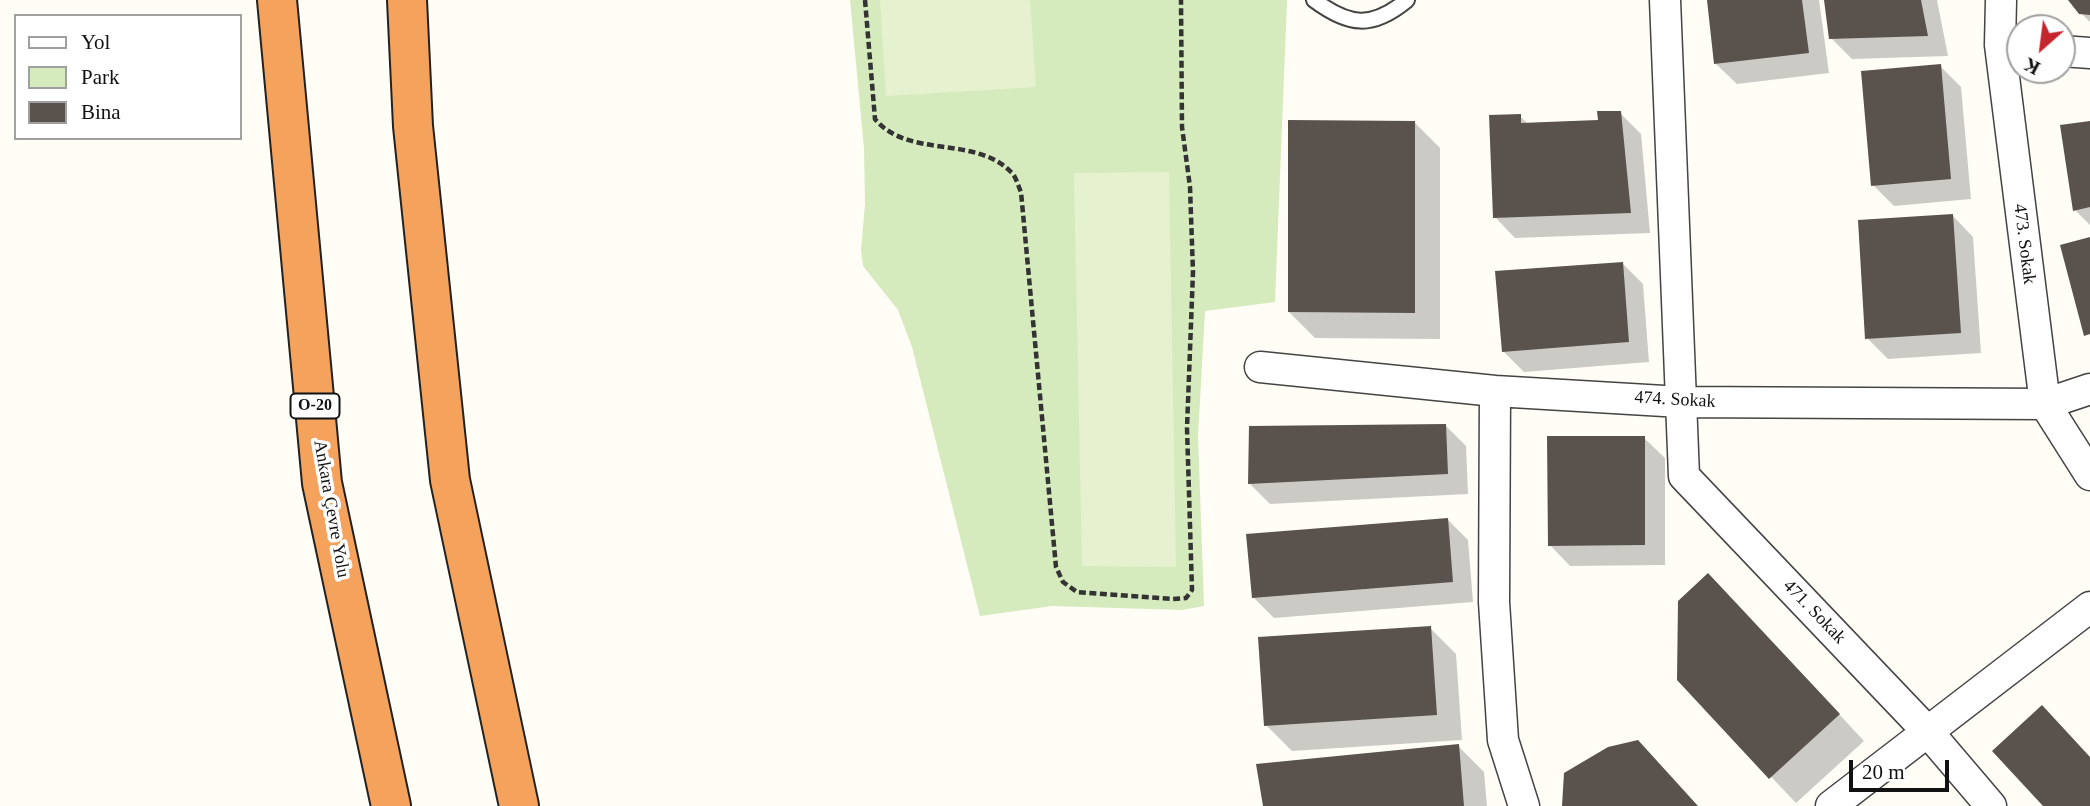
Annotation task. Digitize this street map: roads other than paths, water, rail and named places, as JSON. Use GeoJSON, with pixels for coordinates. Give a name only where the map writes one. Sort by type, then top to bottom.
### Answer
{"type":"FeatureCollection","features":[{"type":"Feature","properties":{"kind":"highway","name":"Ankara Çevre Yolu"},"geometry":{"type":"LineString","coordinates":[[277,0],[323,482],[391,806]]}},
{"type":"Feature","properties":{"kind":"highway"},"geometry":{"type":"LineString","coordinates":[[407,0],[413,125],[450,480],[519,806]]}},
{"type":"Feature","properties":{"kind":"street","name":"471. Sokak"},"geometry":{"type":"LineString","coordinates":[[1665,0],[1684,476],[1928,732],[1991,806]]}},
{"type":"Feature","properties":{"kind":"street","name":"473. Sokak"},"geometry":{"type":"LineString","coordinates":[[2001,0],[2006,26]]}},
{"type":"Feature","properties":{"kind":"street","name":"473. Sokak"},"geometry":{"type":"LineString","coordinates":[[2014,84],[2045,404],[2090,475]]}},
{"type":"Feature","properties":{"kind":"street","name":"474. Sokak"},"geometry":{"type":"LineString","coordinates":[[1260,367],[1495,391],[1681,402],[2045,404],[2090,389]]}},
{"type":"Feature","properties":{"kind":"street"},"geometry":{"type":"LineString","coordinates":[[1495,391],[1494,602],[1503,740],[1524,806]]}},
{"type":"Feature","properties":{"kind":"street"},"geometry":{"type":"LineString","coordinates":[[1831,806],[2090,607]]}},
{"type":"Feature","properties":{"kind":"lane"},"geometry":{"type":"LineString","coordinates":[[1314,0],[1342,19],[1357,22],[1391,13],[1407,0]]}}]}
